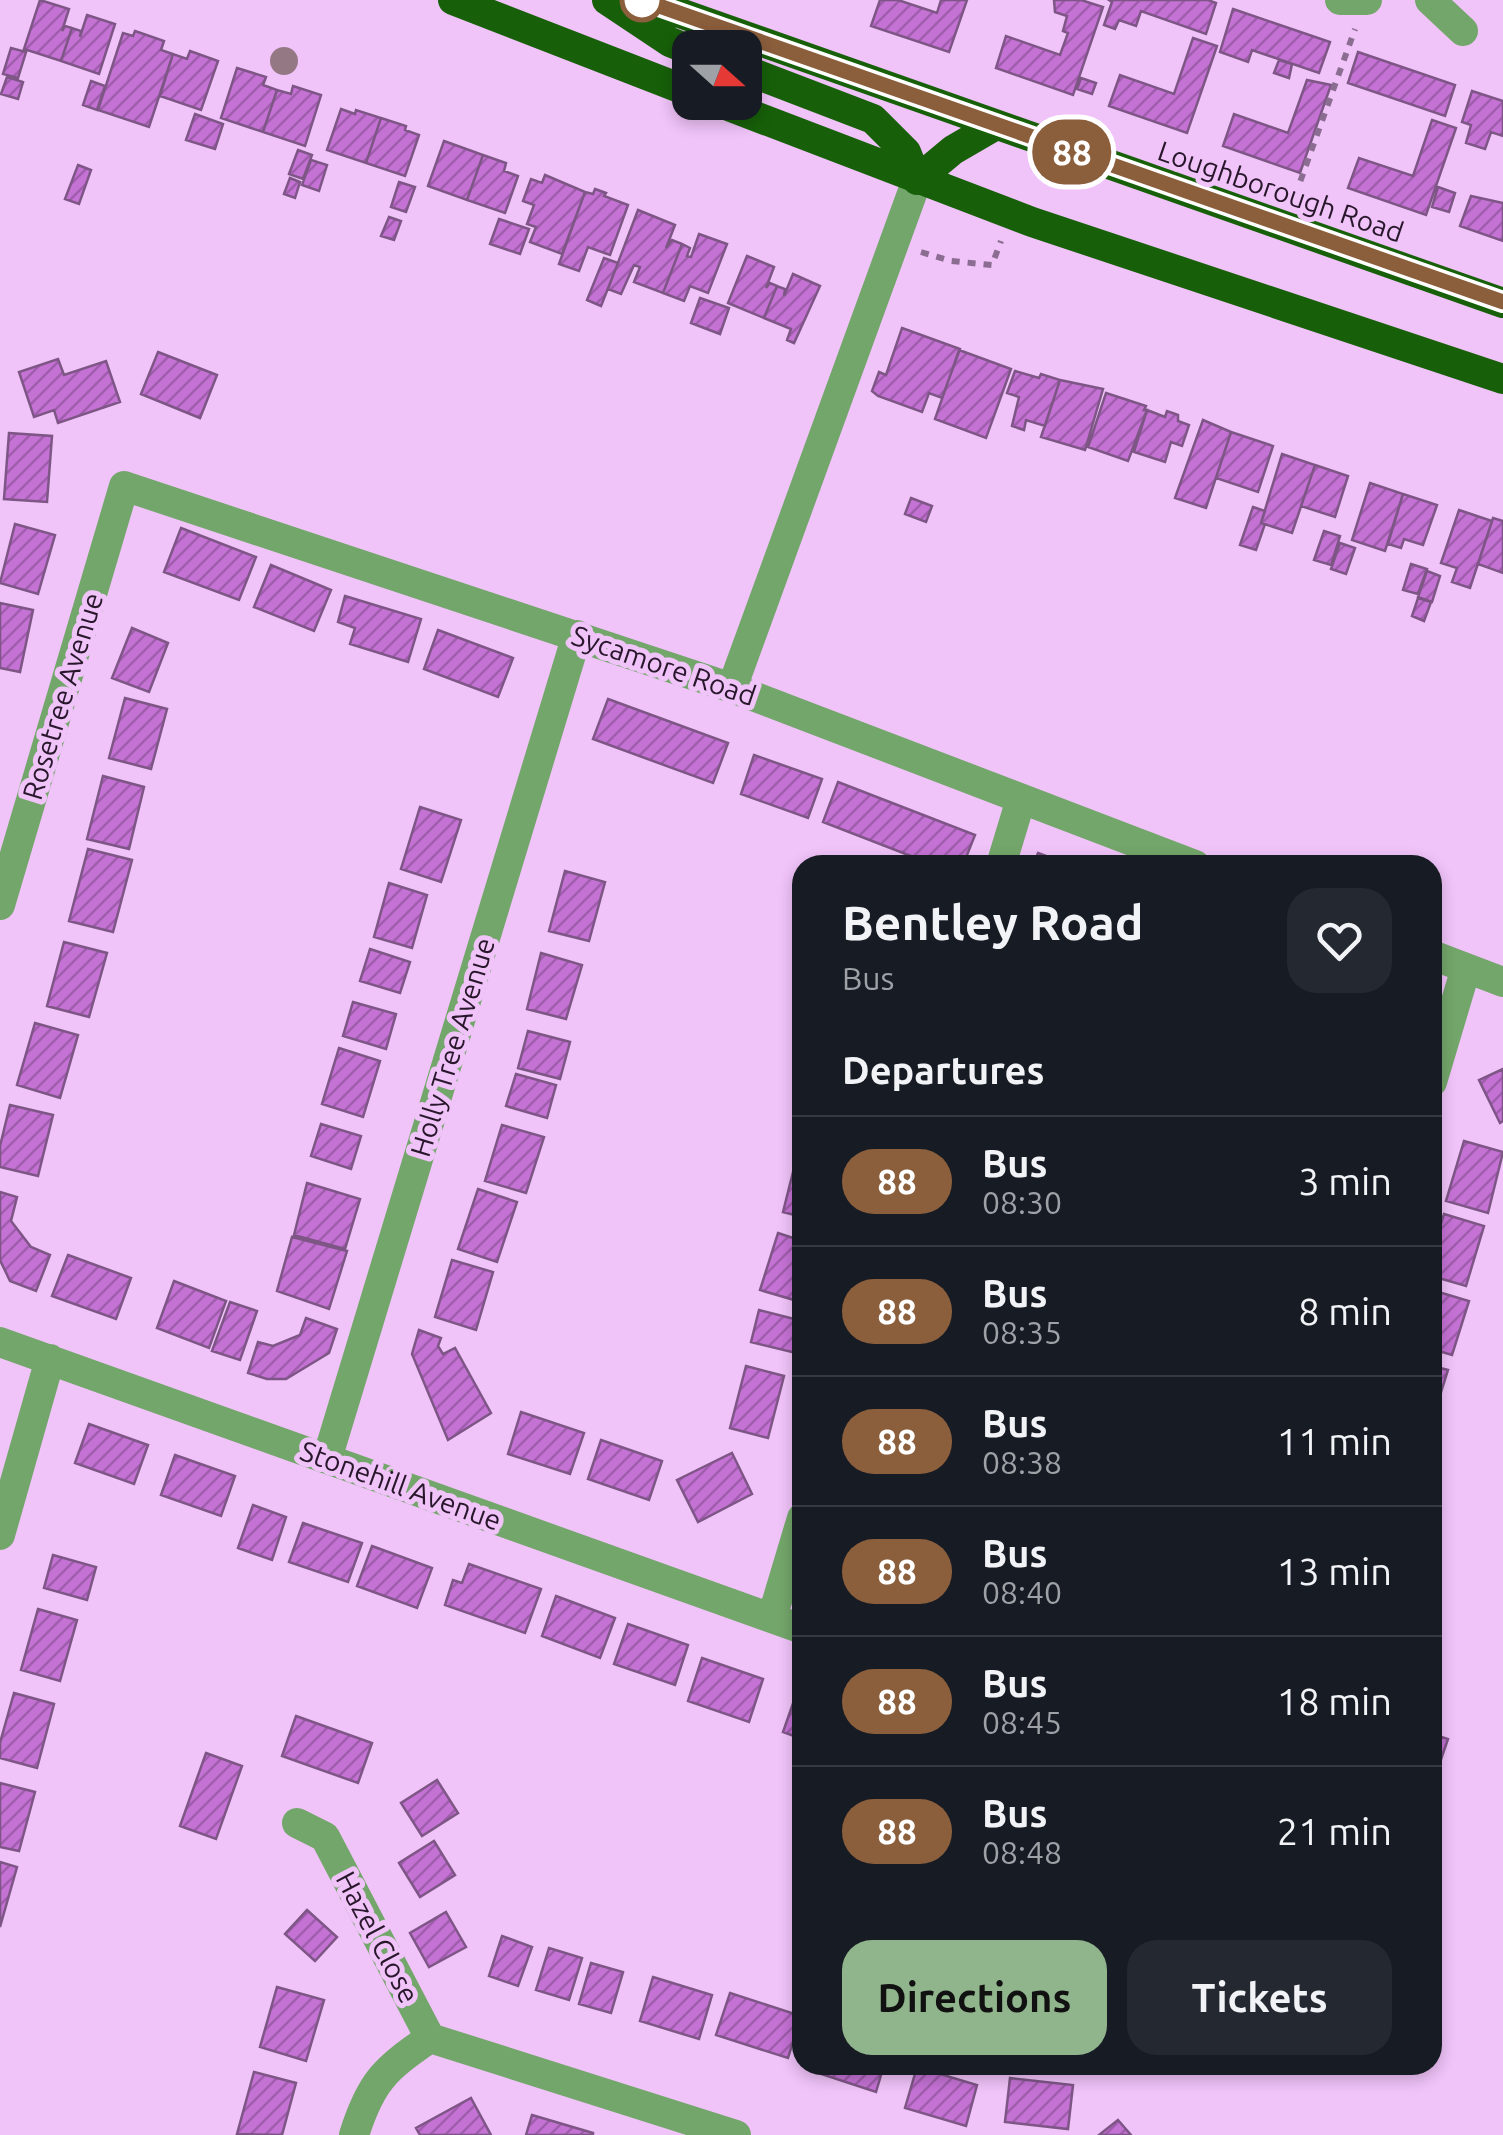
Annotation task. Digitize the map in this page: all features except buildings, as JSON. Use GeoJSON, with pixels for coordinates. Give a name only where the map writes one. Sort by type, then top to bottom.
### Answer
{"type":"FeatureCollection","features":[{"type":"Feature","properties":{"kind":"highway"},"geometry":{"type":"LineString","coordinates":[[453,0],[672,85]]}},
{"type":"Feature","properties":{"kind":"highway"},"geometry":{"type":"LineString","coordinates":[[607,0],[672,43]]}},
{"type":"Feature","properties":{"kind":"highway","name":"Loughborough Road"},"geometry":{"type":"LineString","coordinates":[[642,0],[1503,302]]}},
{"type":"Feature","properties":{"kind":"highway"},"geometry":{"type":"LineString","coordinates":[[762,77],[873,119],[906,152],[917,180]]}},
{"type":"Feature","properties":{"kind":"highway"},"geometry":{"type":"LineString","coordinates":[[762,119],[1032,222],[1503,379]]}},
{"type":"Feature","properties":{"kind":"highway"},"geometry":{"type":"LineString","coordinates":[[917,180],[954,150],[996,125]]}},
{"type":"Feature","properties":{"kind":"street"},"geometry":{"type":"LineString","coordinates":[[1340,0],[1366,0]]}},
{"type":"Feature","properties":{"kind":"street"},"geometry":{"type":"LineString","coordinates":[[1430,0],[1463,31]]}},
{"type":"Feature","properties":{"kind":"street"},"geometry":{"type":"LineString","coordinates":[[732,688],[917,180]]}},
{"type":"Feature","properties":{"kind":"street","name":"Sycamore Road"},"geometry":{"type":"LineString","coordinates":[[124,486],[732,688],[1168,855]]}},
{"type":"Feature","properties":{"kind":"street","name":"Rosetree Avenue"},"geometry":{"type":"LineString","coordinates":[[1,897],[124,486]]}},
{"type":"Feature","properties":{"kind":"street","name":"Holly Tree Avenue"},"geometry":{"type":"LineString","coordinates":[[327,1459],[577,635]]}},
{"type":"Feature","properties":{"kind":"street"},"geometry":{"type":"LineString","coordinates":[[1003,855],[1020,799]]}},
{"type":"Feature","properties":{"kind":"street"},"geometry":{"type":"LineString","coordinates":[[1442,959],[1503,982]]}},
{"type":"Feature","properties":{"kind":"street"},"geometry":{"type":"LineString","coordinates":[[1442,1048],[1466,968]]}},
{"type":"Feature","properties":{"kind":"street","name":"Stonehill Avenue"},"geometry":{"type":"LineString","coordinates":[[0,1342],[792,1625]]}},
{"type":"Feature","properties":{"kind":"street"},"geometry":{"type":"LineString","coordinates":[[0,1535],[50,1360]]}},
{"type":"Feature","properties":{"kind":"street"},"geometry":{"type":"LineString","coordinates":[[772,1618],[792,1551]]}},
{"type":"Feature","properties":{"kind":"street","name":"Hazel Close"},"geometry":{"type":"LineString","coordinates":[[296,1823],[339,1838],[430,2038]]}},
{"type":"Feature","properties":{"kind":"street"},"geometry":{"type":"LineString","coordinates":[[354,2135],[364,2101],[388,2066],[430,2038],[736,2135]]}},
{"type":"Feature","properties":{"kind":"path"},"geometry":{"type":"LineString","coordinates":[[1292,202],[1366,0]]}},
{"type":"Feature","properties":{"kind":"bus line","name":"88"},"geometry":{"type":"LineString","coordinates":[[642,0],[1503,302]]}}]}
